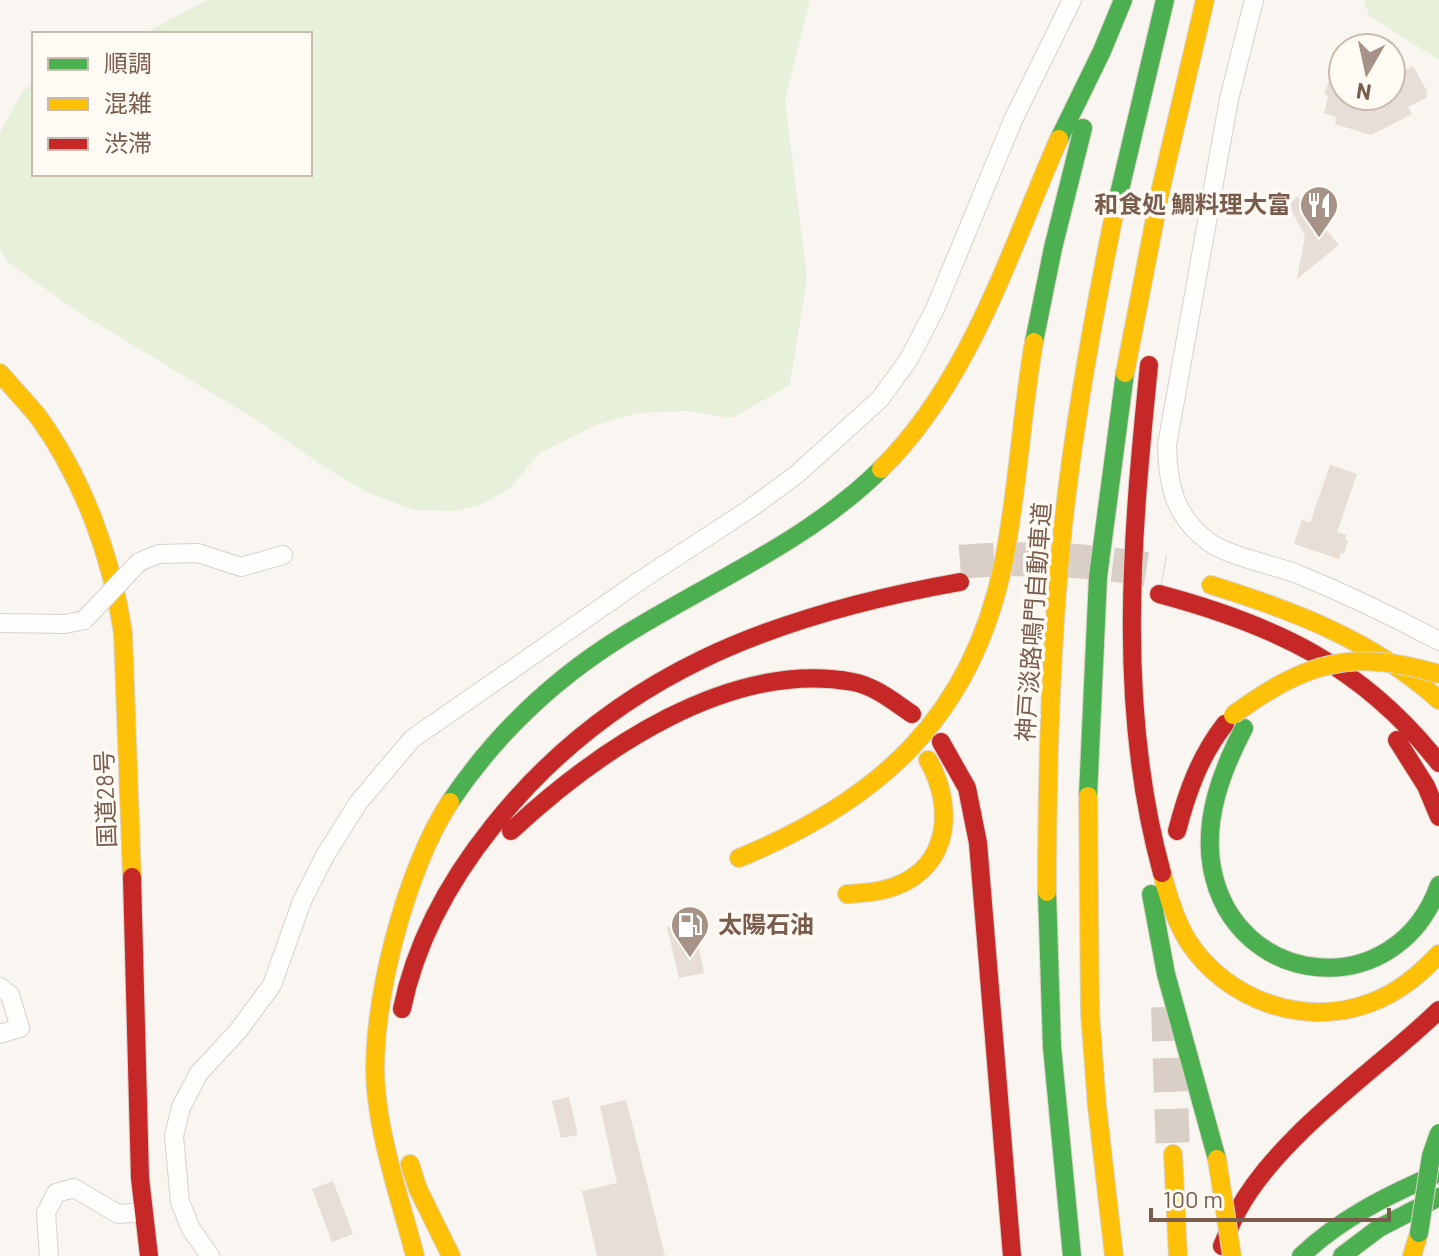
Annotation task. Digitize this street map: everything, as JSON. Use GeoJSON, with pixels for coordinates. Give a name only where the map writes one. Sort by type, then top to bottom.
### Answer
{"type":"FeatureCollection","features":[{"type":"Feature","properties":{"kind":"main road"},"geometry":{"type":"LineString","coordinates":[[739,858],[803,832],[860,796],[894,767],[938,717],[967,670],[997,590],[1005,553],[1029,370],[1048,269],[1085,120],[1123,0]]}},
{"type":"Feature","properties":{"kind":"main road","name":"神戸淡路鳴門自動車道"},"geometry":{"type":"LineString","coordinates":[[1072,1256],[1054,1085],[1047,959],[1047,829],[1055,622],[1068,486],[1105,259],[1165,0]]}},
{"type":"Feature","properties":{"kind":"main road"},"geometry":{"type":"LineString","coordinates":[[1114,1256],[1094,1083],[1088,964],[1089,740],[1094,623],[1106,506],[1124,386],[1167,161],[1205,0]]}},
{"type":"Feature","properties":{"kind":"main road"},"geometry":{"type":"LineString","coordinates":[[415,1256],[386,1152],[375,1063],[379,1014],[396,938],[415,873],[430,839],[466,780],[516,720],[549,689],[621,638],[758,561],[831,513],[891,460],[945,390],[969,347],[1061,135],[1112,32]]}},
{"type":"Feature","properties":{"kind":"main road"},"geometry":{"type":"LineString","coordinates":[[1154,319],[1167,161]]}},
{"type":"Feature","properties":{"kind":"main road"},"geometry":{"type":"LineString","coordinates":[[1151,348],[1138,480],[1131,692],[1146,859],[1166,974],[1217,1159],[1232,1256]]}},
{"type":"Feature","properties":{"kind":"main road","name":"国道28号"},"geometry":{"type":"LineString","coordinates":[[0,373],[37,416],[70,470],[98,531],[118,597],[123,633],[137,1108],[149,1256]]}},
{"type":"Feature","properties":{"kind":"main road"},"geometry":{"type":"LineString","coordinates":[[1197,581],[1267,603],[1345,636],[1384,657],[1439,700]]}},
{"type":"Feature","properties":{"kind":"main road"},"geometry":{"type":"LineString","coordinates":[[398,1030],[403,1001],[424,935],[457,874],[510,803],[538,773],[607,716],[686,667],[772,626],[862,599],[960,582]]}},
{"type":"Feature","properties":{"kind":"main road"},"geometry":{"type":"LineString","coordinates":[[1159,594],[1246,621],[1308,651],[1373,694],[1419,737],[1439,763]]}},
{"type":"Feature","properties":{"kind":"main road"},"geometry":{"type":"LineString","coordinates":[[1308,651],[1349,685],[1392,733],[1426,786],[1439,817]]}},
{"type":"Feature","properties":{"kind":"main road"},"geometry":{"type":"LineString","coordinates":[[1177,831],[1187,793],[1202,758],[1239,722],[1255,713],[1286,686],[1324,669],[1373,660],[1420,667],[1439,674]]}},
{"type":"Feature","properties":{"kind":"main road"},"geometry":{"type":"LineString","coordinates":[[424,935],[466,879],[521,821],[547,799],[606,755],[706,701],[782,678],[831,679],[856,683],[879,692],[907,721]]}},
{"type":"Feature","properties":{"kind":"main road"},"geometry":{"type":"LineString","coordinates":[[1239,722],[1215,794],[1208,842],[1216,888],[1240,928],[1256,944],[1273,955],[1312,968],[1354,968],[1373,961],[1406,940],[1431,906],[1439,885]]}},
{"type":"Feature","properties":{"kind":"main road"},"geometry":{"type":"LineString","coordinates":[[941,742],[967,788],[978,843],[1012,1256]]}},
{"type":"Feature","properties":{"kind":"main road"},"geometry":{"type":"LineString","coordinates":[[847,894],[899,885],[916,876],[932,861],[940,842],[945,814],[940,783],[928,760]]}},
{"type":"Feature","properties":{"kind":"main road"},"geometry":{"type":"LineString","coordinates":[[1138,770],[1156,852],[1179,924],[1200,958],[1233,987],[1273,1006],[1309,1012],[1343,1012],[1389,996],[1410,983],[1439,954]]}},
{"type":"Feature","properties":{"kind":"main road"},"geometry":{"type":"LineString","coordinates":[[396,938],[423,885],[445,852]]}},
{"type":"Feature","properties":{"kind":"main road"},"geometry":{"type":"LineString","coordinates":[[1219,1256],[1236,1214],[1267,1170],[1308,1128],[1439,1010]]}},
{"type":"Feature","properties":{"kind":"main road"},"geometry":{"type":"LineString","coordinates":[[1412,1256],[1419,1233],[1431,1156],[1439,1133]]}},
{"type":"Feature","properties":{"kind":"main road"},"geometry":{"type":"LineString","coordinates":[[405,1149],[418,1189],[451,1256]]}},
{"type":"Feature","properties":{"kind":"main road"},"geometry":{"type":"LineString","coordinates":[[1173,1154],[1178,1256]]}},
{"type":"Feature","properties":{"kind":"main road"},"geometry":{"type":"LineString","coordinates":[[1301,1256],[1352,1214],[1439,1173]]}},
{"type":"Feature","properties":{"kind":"main road"},"geometry":{"type":"LineString","coordinates":[[1342,1256],[1379,1228],[1439,1197]]}},
{"type":"Feature","properties":{"kind":"street"},"geometry":{"type":"LineString","coordinates":[[210,1256],[191,1229],[180,1202],[174,1136],[181,1107],[199,1073],[238,1031],[272,985],[302,901],[326,854],[358,803],[412,739],[641,580],[748,510],[796,475],[880,399],[909,359],[935,309],[1013,120],[1072,0]]}},
{"type":"Feature","properties":{"kind":"street"},"geometry":{"type":"LineString","coordinates":[[1254,0],[1229,99],[1216,168],[1167,445],[1168,480],[1180,508],[1192,526],[1210,543],[1332,589],[1439,641]]}},
{"type":"Feature","properties":{"kind":"street"},"geometry":{"type":"LineString","coordinates":[[0,623],[65,624],[84,620],[139,562],[159,554],[198,553],[241,567],[283,555]]}},
{"type":"Feature","properties":{"kind":"street"},"geometry":{"type":"LineString","coordinates":[[0,987],[10,995],[20,1028],[0,1034]]}},
{"type":"Feature","properties":{"kind":"street"},"geometry":{"type":"LineString","coordinates":[[49,1256],[46,1213],[56,1193],[74,1188],[118,1214],[144,1212]]}},
{"type":"Feature","properties":{"kind":"green space"},"geometry":{"type":"Polygon","coordinates":[[[207,0],[810,0],[785,99],[807,279],[790,385],[732,418],[688,411],[637,413],[594,426],[540,453],[509,489],[481,505],[455,511],[414,510],[366,492],[255,419],[80,313],[7,262],[0,247],[0,132],[22,92],[32,84],[32,176],[312,176],[312,32],[147,32],[207,0]]]}},
{"type":"Feature","properties":{"kind":"green space"},"geometry":{"type":"Polygon","coordinates":[[[1364,0],[1439,0],[1439,60],[1407,40],[1407,32],[1394,32],[1369,16],[1364,0]]]}},
{"type":"Feature","properties":{"kind":"building"},"geometry":{"type":"Polygon","coordinates":[[[1413,66],[1427,91],[1427,97],[1408,107],[1412,114],[1371,135],[1335,124],[1336,117],[1324,113],[1327,100],[1327,112],[1407,112],[1407,70],[1413,66]]]}},
{"type":"Feature","properties":{"kind":"building","name":"和食処 鯛料理大富"},"geometry":{"type":"Polygon","coordinates":[[[1298,196],[1339,245],[1297,279],[1305,236],[1288,204],[1298,196]]]}},
{"type":"Feature","properties":{"kind":"building"},"geometry":{"type":"Polygon","coordinates":[[[1330,465],[1357,474],[1337,532],[1347,535],[1345,540],[1348,541],[1339,559],[1294,544],[1302,520],[1310,523],[1330,465]]]}},
{"type":"Feature","properties":{"kind":"building"},"geometry":{"type":"Polygon","coordinates":[[[686,923],[691,945],[698,944],[704,973],[679,978],[667,927],[686,923]]]}},
{"type":"Feature","properties":{"kind":"building"},"geometry":{"type":"Polygon","coordinates":[[[569,1097],[578,1135],[561,1138],[552,1101],[569,1097]]]}},
{"type":"Feature","properties":{"kind":"building"},"geometry":{"type":"Polygon","coordinates":[[[626,1100],[665,1256],[597,1256],[582,1191],[617,1183],[600,1106],[626,1100]]]}},
{"type":"Feature","properties":{"kind":"building"},"geometry":{"type":"Polygon","coordinates":[[[333,1181],[353,1234],[332,1242],[312,1189],[333,1181]]]}},
{"type":"Feature","properties":{"kind":"tunnel"},"geometry":{"type":"LineString","coordinates":[[960,562],[1062,560],[1164,572]]}},
{"type":"Feature","properties":{"kind":"tunnel"},"geometry":{"type":"LineString","coordinates":[[1168,1007],[1173,1154]]}},
{"type":"Feature","properties":{"kind":"traffic: fast"},"geometry":{"type":"LineString","coordinates":[[1059,139],[1123,0]]}},
{"type":"Feature","properties":{"kind":"traffic: fast"},"geometry":{"type":"LineString","coordinates":[[1114,215],[1165,0]]}},
{"type":"Feature","properties":{"kind":"traffic: fast"},"geometry":{"type":"LineString","coordinates":[[1034,342],[1053,248],[1083,128]]}},
{"type":"Feature","properties":{"kind":"traffic: fast"},"geometry":{"type":"LineString","coordinates":[[1088,796],[1098,577],[1125,373]]}},
{"type":"Feature","properties":{"kind":"traffic: fast"},"geometry":{"type":"LineString","coordinates":[[450,802],[506,732],[549,691],[595,654],[789,540],[821,519],[881,469]]}},
{"type":"Feature","properties":{"kind":"traffic: fast"},"geometry":{"type":"LineString","coordinates":[[1244,728],[1216,795],[1210,850],[1212,868],[1227,909],[1251,939],[1283,959],[1318,967],[1355,965],[1389,950],[1418,924],[1439,885]]}},
{"type":"Feature","properties":{"kind":"traffic: fast"},"geometry":{"type":"LineString","coordinates":[[1047,892],[1052,1047],[1072,1256]]}},
{"type":"Feature","properties":{"kind":"traffic: fast"},"geometry":{"type":"LineString","coordinates":[[1151,894],[1166,974],[1217,1159]]}},
{"type":"Feature","properties":{"kind":"traffic: fast"},"geometry":{"type":"LineString","coordinates":[[1419,1233],[1431,1156],[1439,1133]]}},
{"type":"Feature","properties":{"kind":"traffic: fast"},"geometry":{"type":"LineString","coordinates":[[1301,1256],[1332,1230],[1366,1208],[1439,1173]]}},
{"type":"Feature","properties":{"kind":"traffic: fast"},"geometry":{"type":"LineString","coordinates":[[1342,1256],[1379,1228],[1439,1197]]}},
{"type":"Feature","properties":{"kind":"traffic: slow"},"geometry":{"type":"LineString","coordinates":[[1125,373],[1161,188],[1205,0]]}},
{"type":"Feature","properties":{"kind":"traffic: slow"},"geometry":{"type":"LineString","coordinates":[[881,469],[940,396],[964,355],[1059,139]]}},
{"type":"Feature","properties":{"kind":"traffic: slow"},"geometry":{"type":"LineString","coordinates":[[1047,892],[1050,709],[1063,527],[1085,370],[1114,215]]}},
{"type":"Feature","properties":{"kind":"traffic: slow"},"geometry":{"type":"LineString","coordinates":[[739,858],[834,810],[875,781],[911,748],[942,710],[968,667],[988,619],[1003,565],[1034,342]]}},
{"type":"Feature","properties":{"kind":"traffic: slow"},"geometry":{"type":"LineString","coordinates":[[0,373],[37,415],[68,465],[93,519],[111,576],[123,633],[132,877]]}},
{"type":"Feature","properties":{"kind":"traffic: slow"},"geometry":{"type":"LineString","coordinates":[[1211,585],[1332,630],[1387,661],[1439,700]]}},
{"type":"Feature","properties":{"kind":"traffic: slow"},"geometry":{"type":"LineString","coordinates":[[1233,715],[1284,683],[1330,665],[1380,662],[1439,674]]}},
{"type":"Feature","properties":{"kind":"traffic: slow"},"geometry":{"type":"LineString","coordinates":[[847,894],[896,886],[928,864],[937,849],[944,814],[942,796],[928,760]]}},
{"type":"Feature","properties":{"kind":"traffic: slow"},"geometry":{"type":"LineString","coordinates":[[1088,796],[1090,1012],[1114,1256]]}},
{"type":"Feature","properties":{"kind":"traffic: slow"},"geometry":{"type":"LineString","coordinates":[[415,1256],[382,1131],[375,1056],[385,980],[405,901],[419,863],[450,802]]}},
{"type":"Feature","properties":{"kind":"traffic: slow"},"geometry":{"type":"LineString","coordinates":[[1162,873],[1179,925],[1204,962],[1223,979],[1268,1004],[1319,1012],[1345,1010],[1370,1003],[1408,983],[1439,954]]}},
{"type":"Feature","properties":{"kind":"traffic: slow"},"geometry":{"type":"LineString","coordinates":[[1173,1154],[1178,1256]]}},
{"type":"Feature","properties":{"kind":"traffic: slow"},"geometry":{"type":"LineString","coordinates":[[1217,1159],[1232,1256]]}},
{"type":"Feature","properties":{"kind":"traffic: slow"},"geometry":{"type":"LineString","coordinates":[[410,1164],[418,1189],[451,1256]]}},
{"type":"Feature","properties":{"kind":"traffic: slow"},"geometry":{"type":"LineString","coordinates":[[1412,1256],[1419,1233]]}},
{"type":"Feature","properties":{"kind":"traffic: jam"},"geometry":{"type":"LineString","coordinates":[[1149,365],[1137,493],[1133,684],[1138,747],[1162,873]]}},
{"type":"Feature","properties":{"kind":"traffic: jam"},"geometry":{"type":"LineString","coordinates":[[402,1009],[425,935],[462,868],[493,826],[540,773],[591,728],[645,691],[702,659],[762,634],[826,613],[960,582]]}},
{"type":"Feature","properties":{"kind":"traffic: jam"},"geometry":{"type":"LineString","coordinates":[[1159,594],[1241,620],[1314,654],[1380,700],[1439,763]]}},
{"type":"Feature","properties":{"kind":"traffic: jam"},"geometry":{"type":"LineString","coordinates":[[511,831],[583,771],[624,743],[668,718],[713,698],[759,684],[806,679],[853,682],[877,691],[912,714]]}},
{"type":"Feature","properties":{"kind":"traffic: jam"},"geometry":{"type":"LineString","coordinates":[[1177,831],[1195,775],[1225,724]]}},
{"type":"Feature","properties":{"kind":"traffic: jam"},"geometry":{"type":"LineString","coordinates":[[1397,740],[1426,786],[1439,817]]}},
{"type":"Feature","properties":{"kind":"traffic: jam"},"geometry":{"type":"LineString","coordinates":[[941,742],[967,788],[978,843],[1012,1256]]}},
{"type":"Feature","properties":{"kind":"traffic: jam"},"geometry":{"type":"LineString","coordinates":[[132,877],[140,1178],[149,1256]]}},
{"type":"Feature","properties":{"kind":"traffic: jam"},"geometry":{"type":"LineString","coordinates":[[1222,1246],[1237,1212],[1277,1157],[1302,1130],[1439,1010]]}},
{"type":"Feature","properties":{"kind":"place","name":"和食処 鯛料理大富"},"geometry":{"type":"Point","coordinates":[1319,239]}},
{"type":"Feature","properties":{"kind":"place","name":"太陽石油"},"geometry":{"type":"Point","coordinates":[690,959]}}]}
